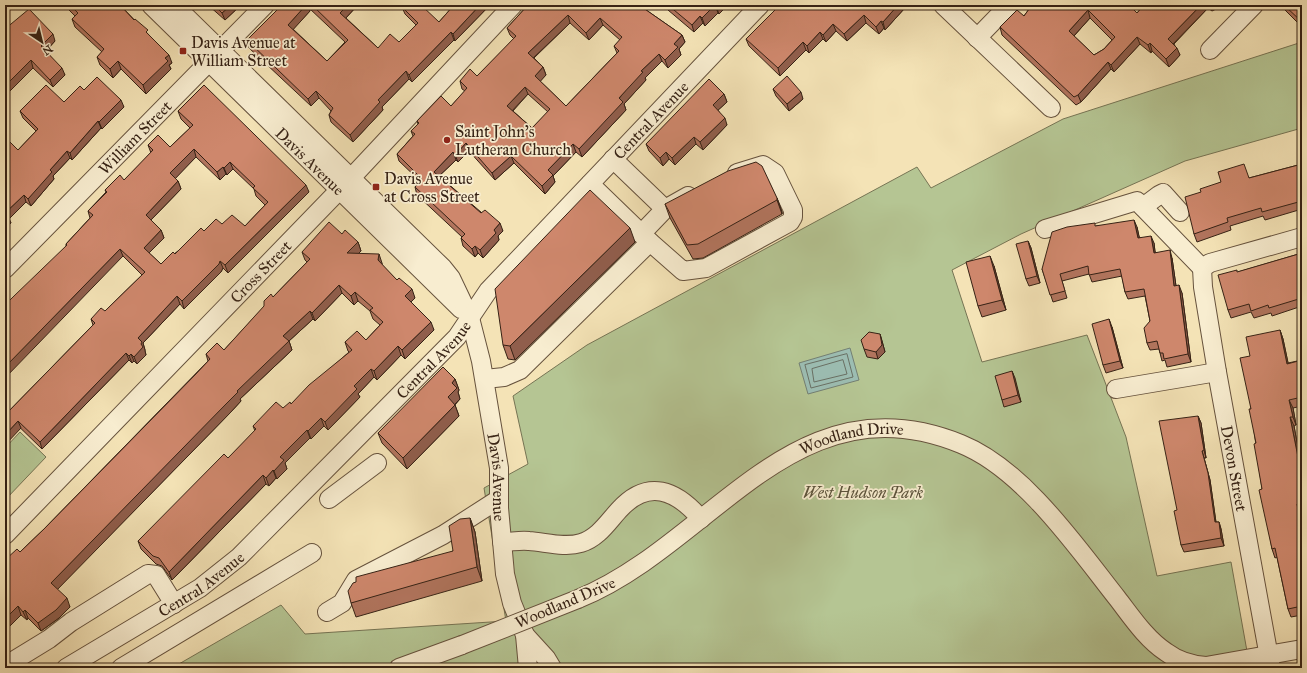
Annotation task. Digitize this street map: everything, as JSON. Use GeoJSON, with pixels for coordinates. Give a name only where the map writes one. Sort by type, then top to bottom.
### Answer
{"type":"FeatureCollection","features":[{"type":"Feature","properties":{"kind":"street","name":"Davis Avenue"},"geometry":{"type":"LineString","coordinates":[[151,5],[214,56],[345,184],[443,268],[451,278],[470,318],[485,379],[499,468],[499,499],[502,542],[508,589],[525,635],[528,668]]}},
{"type":"Feature","properties":{"kind":"street","name":"Davis Avenue"},"geometry":{"type":"LineString","coordinates":[[174,5],[214,56]]}},
{"type":"Feature","properties":{"kind":"street","name":"William Street"},"geometry":{"type":"LineString","coordinates":[[5,269],[265,5]]}},
{"type":"Feature","properties":{"kind":"street","name":"Cross Street"},"geometry":{"type":"LineString","coordinates":[[5,535],[345,184],[513,5]]}},
{"type":"Feature","properties":{"kind":"street","name":"Central Avenue"},"geometry":{"type":"LineString","coordinates":[[66,668],[200,588],[239,557],[457,337],[488,291],[760,5]]}},
{"type":"Feature","properties":{"kind":"street"},"geometry":{"type":"LineString","coordinates":[[942,5],[1050,108]]}},
{"type":"Feature","properties":{"kind":"street"},"geometry":{"type":"LineString","coordinates":[[978,38],[1009,5]]}},
{"type":"Feature","properties":{"kind":"street"},"geometry":{"type":"LineString","coordinates":[[1210,50],[1254,5]]}},
{"type":"Feature","properties":{"kind":"street"},"geometry":{"type":"LineString","coordinates":[[613,159],[665,209]]}},
{"type":"Feature","properties":{"kind":"street"},"geometry":{"type":"LineString","coordinates":[[590,184],[645,238],[683,271],[706,268],[790,222],[793,217],[793,210],[775,173],[768,168],[762,165],[723,178]]}},
{"type":"Feature","properties":{"kind":"street"},"geometry":{"type":"LineString","coordinates":[[485,379],[504,377],[520,370],[645,238],[665,209],[703,188]]}},
{"type":"Feature","properties":{"kind":"street"},"geometry":{"type":"LineString","coordinates":[[1045,229],[1140,204],[1163,194],[1180,212]]}},
{"type":"Feature","properties":{"kind":"street"},"geometry":{"type":"LineString","coordinates":[[1140,204],[1202,268],[1210,263],[1302,237]]}},
{"type":"Feature","properties":{"kind":"street","name":"Devon Street"},"geometry":{"type":"LineString","coordinates":[[1202,268],[1203,287],[1217,372],[1270,662]]}},
{"type":"Feature","properties":{"kind":"street"},"geometry":{"type":"LineString","coordinates":[[1116,389],[1217,372]]}},
{"type":"Feature","properties":{"kind":"street","name":"Woodland Drive"},"geometry":{"type":"LineString","coordinates":[[399,668],[578,599],[624,576],[776,462],[822,439],[854,430],[883,427],[935,436],[960,443],[976,450],[1006,472],[1030,494],[1059,525],[1140,627],[1165,652],[1185,662],[1206,666],[1270,662],[1302,648]]}},
{"type":"Feature","properties":{"kind":"street"},"geometry":{"type":"LineString","coordinates":[[329,499],[372,467],[344,451]]}},
{"type":"Feature","properties":{"kind":"street"},"geometry":{"type":"LineString","coordinates":[[502,542],[524,541],[580,544],[600,532],[621,508],[634,497],[650,491],[674,495],[690,506],[701,519]]}},
{"type":"Feature","properties":{"kind":"street"},"geometry":{"type":"LineString","coordinates":[[327,612],[342,603],[356,580],[444,535],[499,499]]}},
{"type":"Feature","properties":{"kind":"street"},"geometry":{"type":"LineString","coordinates":[[121,668],[312,552]]}},
{"type":"Feature","properties":{"kind":"street"},"geometry":{"type":"LineString","coordinates":[[5,666],[148,574],[156,575],[174,604]]}},
{"type":"Feature","properties":{"kind":"street","name":"Davis Avenue"},"geometry":{"type":"LineString","coordinates":[[525,635],[546,658],[552,668]]}},
{"type":"Feature","properties":{"kind":"green space","name":"West Hudson Park"},"geometry":{"type":"Polygon","coordinates":[[[1302,42],[1302,128],[1185,161],[1021,234],[952,270],[982,362],[1087,335],[1126,437],[1157,576],[1231,562],[1250,668],[172,668],[281,605],[305,634],[506,621],[484,488],[528,464],[513,396],[587,345],[917,167],[931,188],[1063,119],[1302,42]]]}},
{"type":"Feature","properties":{"kind":"green space"},"geometry":{"type":"Polygon","coordinates":[[[20,432],[46,457],[6,499],[5,448],[20,432]]]}},
{"type":"Feature","properties":{"kind":"water"},"geometry":{"type":"Polygon","coordinates":[[[850,348],[859,380],[808,394],[799,363],[850,348]]]}},
{"type":"Feature","properties":{"kind":"building"},"geometry":{"type":"Polygon","coordinates":[[[70,5],[120,5],[134,20],[135,19],[148,30],[146,32],[169,55],[165,58],[168,61],[143,85],[118,61],[110,69],[97,57],[104,49],[72,19],[78,13],[70,5]]]}},
{"type":"Feature","properties":{"kind":"building"},"geometry":{"type":"Polygon","coordinates":[[[214,5],[231,5],[222,13],[214,5]]]}},
{"type":"Feature","properties":{"kind":"building"},"geometry":{"type":"Polygon","coordinates":[[[282,5],[306,5],[288,25],[327,61],[348,40],[312,5],[348,5],[340,13],[378,48],[390,34],[399,42],[418,23],[402,7],[404,5],[421,5],[439,22],[454,5],[480,5],[453,34],[451,32],[409,75],[406,71],[378,100],[380,102],[350,135],[329,115],[333,108],[316,91],[308,99],[247,40],[282,5]]]}},
{"type":"Feature","properties":{"kind":"building"},"geometry":{"type":"Polygon","coordinates":[[[528,5],[639,5],[682,35],[674,44],[678,47],[665,60],[659,54],[641,71],[643,72],[619,98],[623,102],[579,149],[573,144],[548,170],[553,175],[542,186],[511,156],[492,173],[466,143],[455,155],[453,152],[434,172],[481,213],[485,210],[500,223],[494,230],[496,233],[480,250],[475,246],[472,249],[461,238],[465,234],[415,187],[422,179],[397,154],[415,134],[411,131],[419,123],[417,121],[441,96],[451,106],[467,88],[460,81],[470,69],[477,76],[516,36],[507,28],[528,5]],[[568,15],[528,53],[543,67],[535,76],[566,106],[619,51],[614,46],[622,37],[600,18],[586,33],[568,15]],[[525,87],[507,106],[532,128],[550,109],[525,87]]]}},
{"type":"Feature","properties":{"kind":"building"},"geometry":{"type":"Polygon","coordinates":[[[668,5],[715,5],[702,18],[700,16],[692,25],[668,5]]]}},
{"type":"Feature","properties":{"kind":"building"},"geometry":{"type":"Polygon","coordinates":[[[784,5],[788,5],[792,9],[795,5],[898,5],[883,22],[881,21],[876,27],[864,15],[844,34],[833,24],[823,35],[820,32],[807,46],[803,42],[778,68],[746,39],[779,6],[781,8],[784,5]]]}},
{"type":"Feature","properties":{"kind":"building"},"geometry":{"type":"Polygon","coordinates":[[[1032,5],[1129,5],[1137,13],[1144,5],[1201,5],[1168,39],[1177,48],[1166,59],[1150,43],[1148,45],[1137,37],[1111,65],[1108,62],[1078,95],[1074,97],[1000,27],[1017,10],[1024,16],[1032,5]],[[1088,10],[1069,31],[1094,55],[1104,49],[1115,37],[1088,10]]]}},
{"type":"Feature","properties":{"kind":"building"},"geometry":{"type":"Polygon","coordinates":[[[1284,5],[1302,5],[1302,22],[1284,5]]]}},
{"type":"Feature","properties":{"kind":"building"},"geometry":{"type":"Polygon","coordinates":[[[29,9],[53,34],[41,46],[62,68],[50,80],[31,60],[5,86],[5,29],[29,9]]]}},
{"type":"Feature","properties":{"kind":"building"},"geometry":{"type":"Polygon","coordinates":[[[787,76],[801,92],[787,104],[773,89],[787,76]]]}},
{"type":"Feature","properties":{"kind":"building"},"geometry":{"type":"Polygon","coordinates":[[[97,77],[121,100],[99,122],[98,121],[70,153],[67,151],[50,170],[52,172],[28,199],[24,195],[5,213],[5,137],[18,150],[38,129],[20,111],[46,85],[64,102],[80,86],[84,90],[97,77]]]}},
{"type":"Feature","properties":{"kind":"building"},"geometry":{"type":"Polygon","coordinates":[[[709,79],[724,94],[713,105],[725,118],[700,142],[694,137],[672,158],[666,152],[660,158],[646,144],[709,79]]]}},
{"type":"Feature","properties":{"kind":"building"},"geometry":{"type":"Polygon","coordinates":[[[204,85],[306,185],[225,265],[220,261],[219,264],[182,301],[177,296],[138,338],[142,342],[141,344],[143,347],[134,357],[131,354],[129,356],[126,353],[40,442],[18,421],[5,435],[5,413],[6,414],[95,323],[91,319],[101,308],[105,311],[145,272],[120,249],[5,367],[5,305],[67,245],[66,244],[93,215],[88,211],[107,192],[105,190],[120,175],[124,180],[153,150],[148,145],[158,135],[170,147],[193,125],[178,111],[204,85]],[[194,149],[170,173],[178,181],[146,215],[161,230],[144,248],[161,264],[173,252],[175,254],[201,228],[204,231],[216,219],[222,224],[232,215],[245,226],[268,202],[253,188],[255,186],[230,162],[217,172],[194,149]]]}},
{"type":"Feature","properties":{"kind":"building"},"geometry":{"type":"Polygon","coordinates":[[[756,162],[762,166],[777,200],[698,244],[687,245],[665,204],[728,171],[756,162]]]}},
{"type":"Feature","properties":{"kind":"building"},"geometry":{"type":"Polygon","coordinates":[[[1244,164],[1249,178],[1302,164],[1302,201],[1262,212],[1261,208],[1227,218],[1228,222],[1194,234],[1185,197],[1201,192],[1200,189],[1221,182],[1218,172],[1244,164]]]}},
{"type":"Feature","properties":{"kind":"building"},"geometry":{"type":"Polygon","coordinates":[[[590,190],[630,228],[510,346],[503,345],[495,289],[590,190]]]}},
{"type":"Feature","properties":{"kind":"building"},"geometry":{"type":"Polygon","coordinates":[[[1134,220],[1138,238],[1151,236],[1154,253],[1170,250],[1174,286],[1179,285],[1188,354],[1164,359],[1163,353],[1160,353],[1157,341],[1147,343],[1144,328],[1150,321],[1144,289],[1125,292],[1120,269],[1089,275],[1088,266],[1060,274],[1065,291],[1050,295],[1042,269],[1052,232],[1067,227],[1095,223],[1095,226],[1134,220]]]}},
{"type":"Feature","properties":{"kind":"building"},"geometry":{"type":"Polygon","coordinates":[[[329,222],[342,234],[345,230],[358,242],[347,253],[379,254],[378,260],[397,280],[399,278],[412,289],[405,296],[431,322],[402,350],[398,346],[374,371],[371,369],[354,386],[357,389],[325,422],[321,418],[308,431],[307,430],[280,457],[284,460],[274,471],[273,470],[266,478],[263,475],[169,572],[159,558],[153,556],[138,541],[224,454],[228,458],[256,429],[253,426],[276,402],[283,408],[290,402],[291,404],[309,385],[352,350],[345,342],[357,331],[366,340],[383,322],[370,310],[373,308],[355,292],[351,296],[339,285],[312,313],[310,311],[283,336],[289,341],[237,391],[238,392],[51,583],[67,598],[56,610],[38,623],[25,610],[23,612],[18,606],[5,619],[5,560],[17,549],[20,552],[44,529],[195,375],[210,359],[206,354],[217,343],[224,350],[264,306],[264,301],[271,294],[273,297],[310,259],[302,252],[329,222]]]}},
{"type":"Feature","properties":{"kind":"building"},"geometry":{"type":"Polygon","coordinates":[[[1028,241],[1037,276],[1026,279],[1016,244],[1028,241]]]}},
{"type":"Feature","properties":{"kind":"building"},"geometry":{"type":"Polygon","coordinates":[[[1302,253],[1302,298],[1269,308],[1268,305],[1251,311],[1249,304],[1228,310],[1218,275],[1237,270],[1237,272],[1302,253]]]}},
{"type":"Feature","properties":{"kind":"building"},"geometry":{"type":"Polygon","coordinates":[[[990,256],[1002,300],[978,306],[966,262],[990,256]]]}},
{"type":"Feature","properties":{"kind":"building"},"geometry":{"type":"Polygon","coordinates":[[[1109,319],[1120,361],[1103,365],[1092,324],[1109,319]]]}},
{"type":"Feature","properties":{"kind":"building"},"geometry":{"type":"Polygon","coordinates":[[[1280,330],[1287,364],[1302,360],[1302,397],[1289,400],[1293,417],[1290,417],[1302,477],[1302,503],[1297,504],[1302,531],[1302,542],[1300,542],[1302,552],[1302,606],[1288,609],[1275,548],[1272,549],[1259,490],[1262,489],[1254,444],[1256,443],[1249,409],[1251,409],[1240,358],[1250,356],[1246,337],[1280,330]]]}},
{"type":"Feature","properties":{"kind":"building"},"geometry":{"type":"Polygon","coordinates":[[[869,332],[880,334],[882,345],[876,352],[864,349],[861,340],[869,332]]]}},
{"type":"Feature","properties":{"kind":"building"},"geometry":{"type":"Polygon","coordinates":[[[443,367],[455,379],[452,383],[457,388],[448,397],[455,405],[403,458],[378,433],[443,367]]]}},
{"type":"Feature","properties":{"kind":"building"},"geometry":{"type":"Polygon","coordinates":[[[1012,371],[1018,395],[1002,400],[995,376],[1012,371]]]}},
{"type":"Feature","properties":{"kind":"building"},"geometry":{"type":"Polygon","coordinates":[[[1198,416],[1204,450],[1202,451],[1208,473],[1215,522],[1219,522],[1221,538],[1181,545],[1174,511],[1177,510],[1159,421],[1198,416]]]}},
{"type":"Feature","properties":{"kind":"building"},"geometry":{"type":"Polygon","coordinates":[[[470,518],[477,567],[351,603],[348,591],[353,583],[356,582],[356,577],[453,551],[449,526],[460,519],[470,518]]]}},
{"type":"Feature","properties":{"kind":"place","name":"Davis Avenue at William Street"},"geometry":{"type":"Point","coordinates":[183,51]}},
{"type":"Feature","properties":{"kind":"place","name":"Saint John's Lutheran Church"},"geometry":{"type":"Point","coordinates":[447,140]}},
{"type":"Feature","properties":{"kind":"place","name":"Davis Avenue at Cross Street"},"geometry":{"type":"Point","coordinates":[376,187]}}]}
